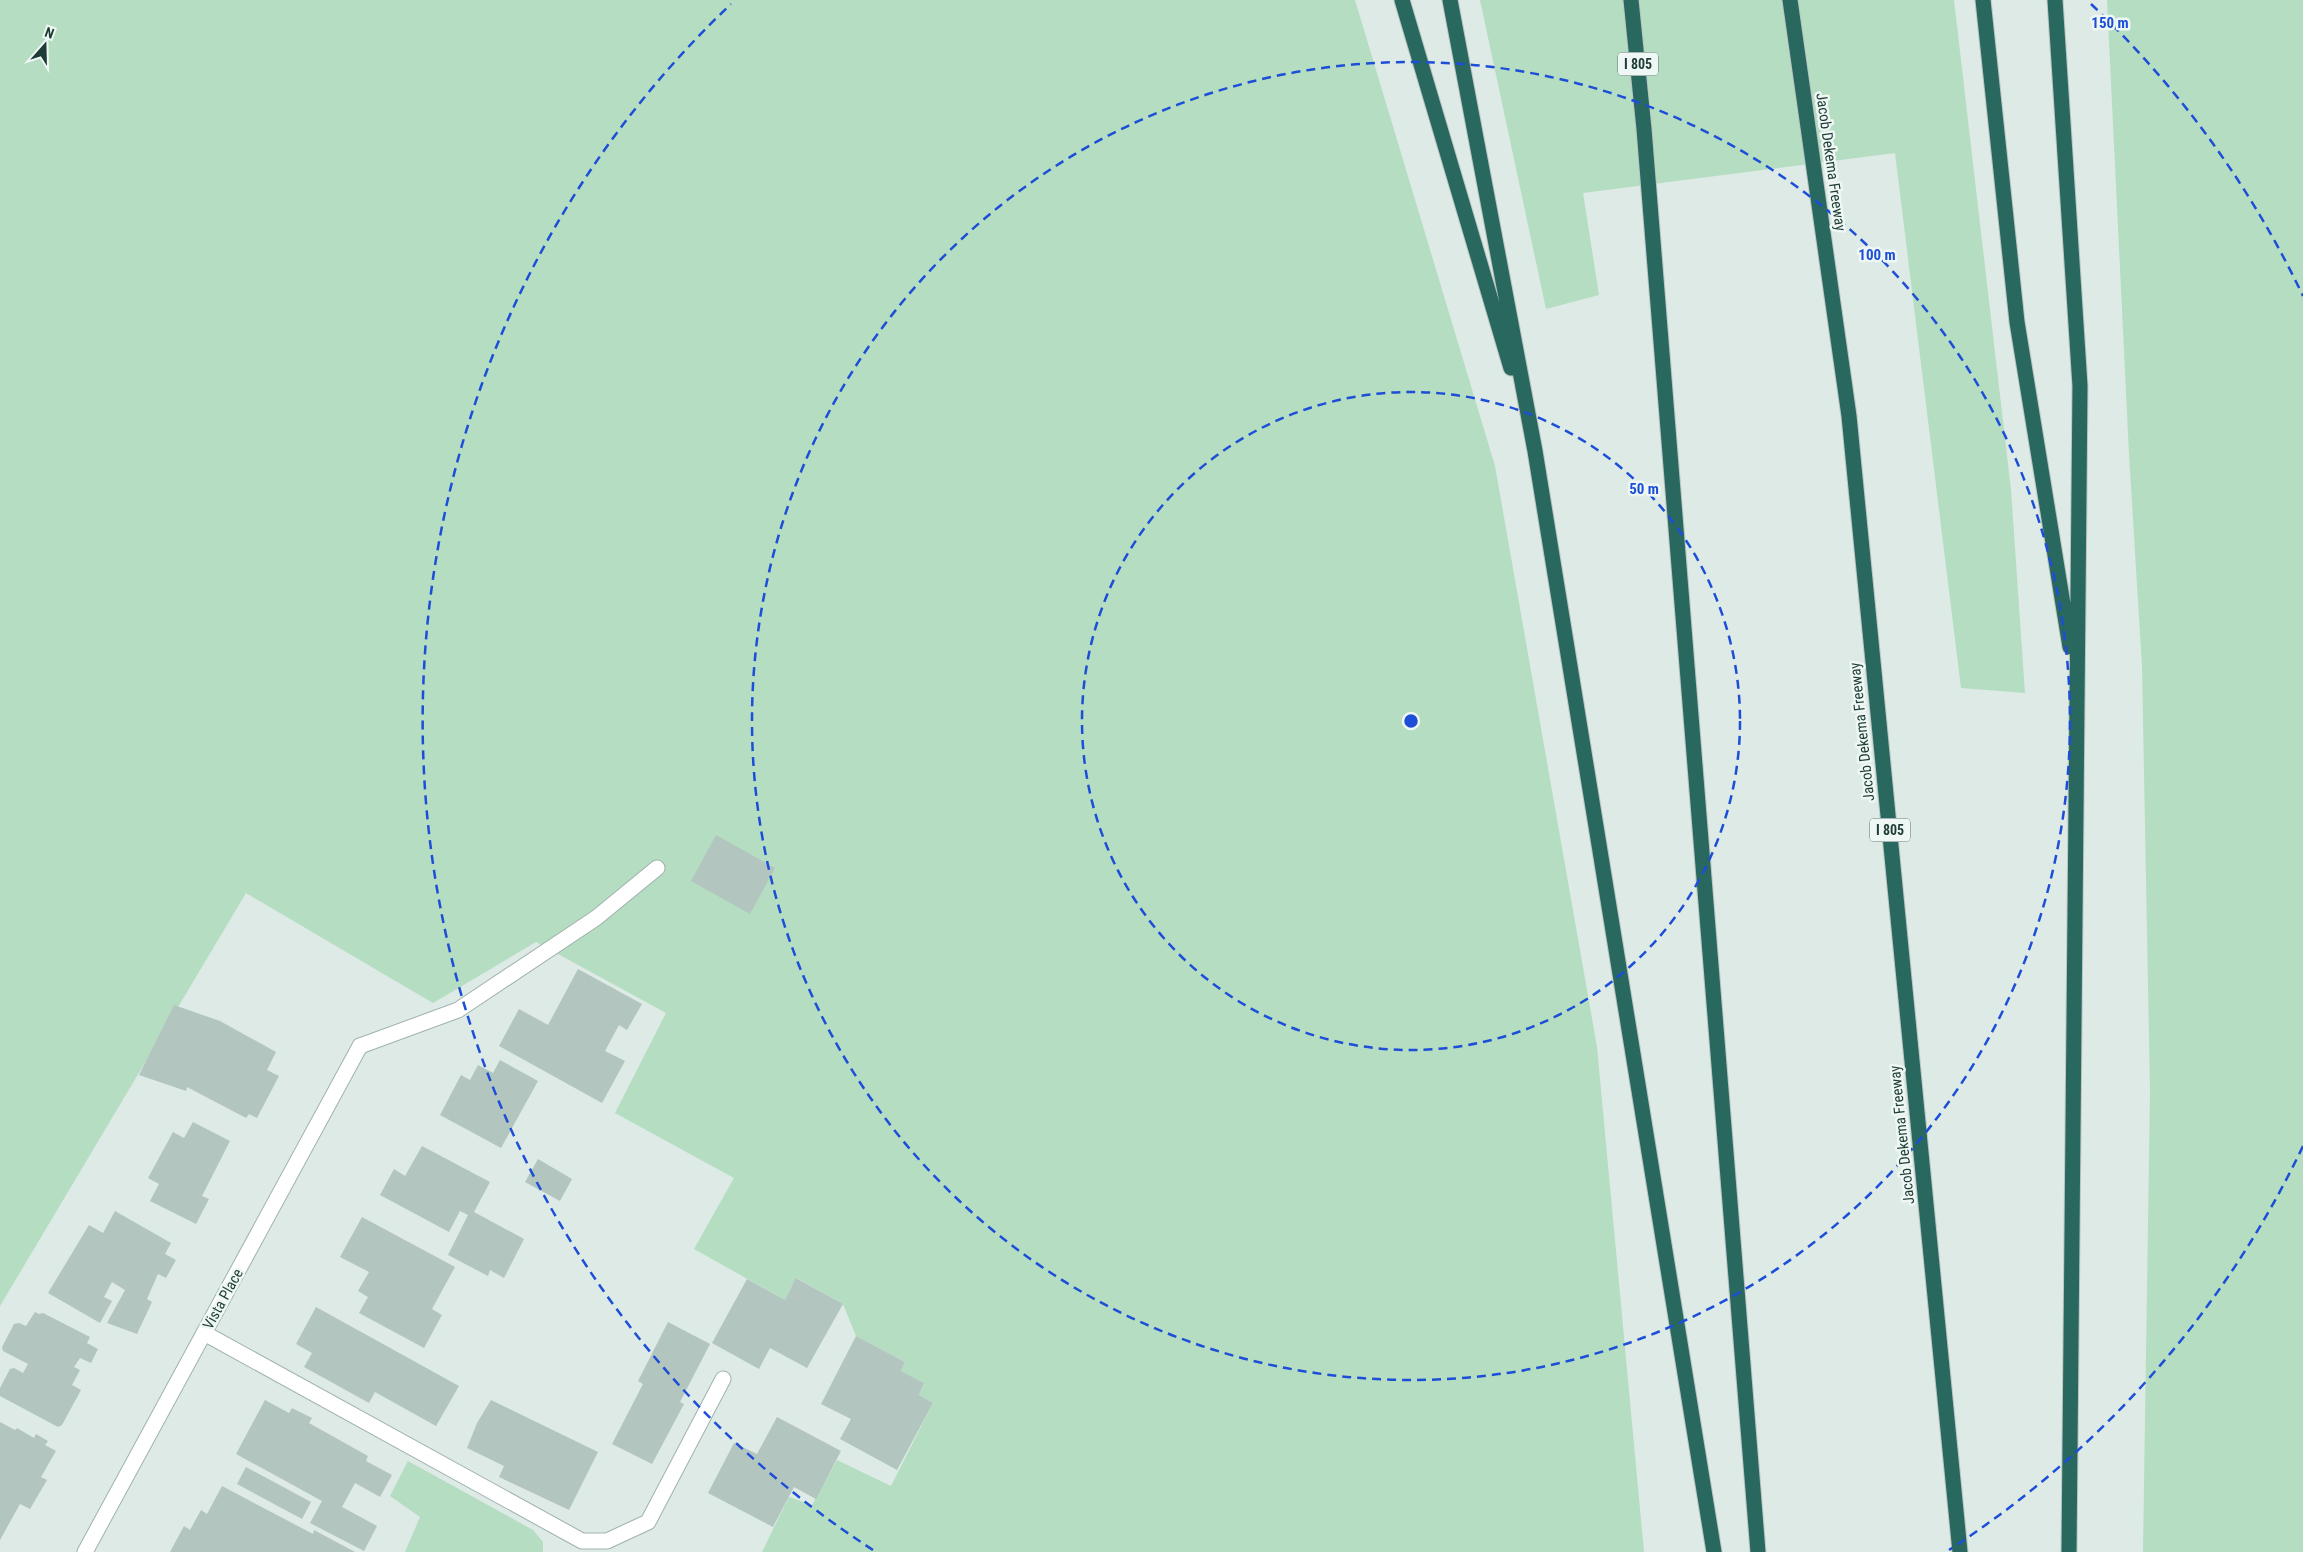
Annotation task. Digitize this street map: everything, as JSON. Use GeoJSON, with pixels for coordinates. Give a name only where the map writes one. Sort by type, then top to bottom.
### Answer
{"type":"FeatureCollection","features":[{"type":"Feature","properties":{"kind":"highway"},"geometry":{"type":"LineString","coordinates":[[1402,0],[1535,451]]}},
{"type":"Feature","properties":{"kind":"highway"},"geometry":{"type":"LineString","coordinates":[[1450,0],[1535,451],[1714,1552]]}},
{"type":"Feature","properties":{"kind":"highway","name":"I 805"},"geometry":{"type":"LineString","coordinates":[[1631,0],[1644,129],[1758,1552]]}},
{"type":"Feature","properties":{"kind":"highway","name":"Jacob Dekema Freeway"},"geometry":{"type":"LineString","coordinates":[[1790,0],[1849,416],[1960,1552]]}},
{"type":"Feature","properties":{"kind":"highway"},"geometry":{"type":"LineString","coordinates":[[1983,0],[2017,322],[2077,688]]}},
{"type":"Feature","properties":{"kind":"highway"},"geometry":{"type":"LineString","coordinates":[[2055,0],[2080,386],[2068,1552]]}},
{"type":"Feature","properties":{"kind":"street","name":"Vista Place"},"geometry":{"type":"LineString","coordinates":[[85,1552],[360,1046],[458,1010],[596,918],[657,868]]}},
{"type":"Feature","properties":{"kind":"street"},"geometry":{"type":"LineString","coordinates":[[204,1332],[582,1541],[607,1541],[648,1522],[724,1379]]}},
{"type":"Feature","properties":{"kind":"green space"},"geometry":{"type":"Polygon","coordinates":[[[0,0],[1355,0],[1495,466],[1597,1047],[1644,1552],[762,1552],[789,1497],[812,1505],[837,1460],[891,1486],[933,1403],[919,1395],[924,1383],[901,1371],[905,1362],[856,1336],[843,1304],[797,1278],[785,1300],[694,1249],[734,1178],[615,1113],[666,1013],[536,942],[433,1003],[246,893],[0,1306],[0,0]]]}},
{"type":"Feature","properties":{"kind":"green space"},"geometry":{"type":"Polygon","coordinates":[[[1480,0],[1954,0],[2011,490],[2025,693],[1961,688],[1895,153],[1583,193],[1599,295],[1546,309],[1480,0]]]}},
{"type":"Feature","properties":{"kind":"green space"},"geometry":{"type":"Polygon","coordinates":[[[2107,0],[2303,0],[2303,1552],[2143,1552],[2150,1091],[2142,666],[2129,454],[2107,0]]]}},
{"type":"Feature","properties":{"kind":"green space"},"geometry":{"type":"Polygon","coordinates":[[[408,1461],[533,1530],[543,1542],[543,1552],[405,1552],[420,1517],[390,1496],[408,1461]]]}},
{"type":"Feature","properties":{"kind":"building"},"geometry":{"type":"Polygon","coordinates":[[[716,835],[775,868],[750,914],[691,881],[716,835]]]}},
{"type":"Feature","properties":{"kind":"building"},"geometry":{"type":"Polygon","coordinates":[[[578,969],[642,1004],[627,1030],[619,1025],[605,1051],[625,1061],[602,1103],[499,1046],[519,1009],[548,1025],[578,969]]]}},
{"type":"Feature","properties":{"kind":"building"},"geometry":{"type":"Polygon","coordinates":[[[174,1005],[220,1021],[276,1052],[267,1070],[279,1076],[257,1118],[249,1114],[246,1118],[187,1087],[186,1091],[139,1075],[174,1005]]]}},
{"type":"Feature","properties":{"kind":"building"},"geometry":{"type":"Polygon","coordinates":[[[500,1060],[538,1081],[501,1148],[440,1115],[461,1075],[470,1080],[478,1065],[493,1073],[500,1060]]]}},
{"type":"Feature","properties":{"kind":"building"},"geometry":{"type":"Polygon","coordinates":[[[193,1122],[230,1141],[202,1196],[209,1199],[196,1224],[150,1201],[159,1184],[148,1178],[173,1132],[184,1138],[193,1122]]]}},
{"type":"Feature","properties":{"kind":"building"},"geometry":{"type":"Polygon","coordinates":[[[422,1146],[490,1182],[474,1212],[524,1239],[504,1278],[490,1270],[488,1276],[448,1255],[468,1215],[460,1211],[449,1232],[380,1195],[394,1169],[405,1176],[422,1146]]]}},
{"type":"Feature","properties":{"kind":"building"},"geometry":{"type":"Polygon","coordinates":[[[538,1159],[572,1179],[560,1201],[525,1182],[538,1159]]]}},
{"type":"Feature","properties":{"kind":"building"},"geometry":{"type":"Polygon","coordinates":[[[115,1211],[171,1243],[165,1254],[176,1260],[166,1278],[158,1274],[147,1299],[152,1302],[137,1334],[107,1323],[125,1290],[112,1282],[104,1297],[112,1301],[100,1323],[48,1293],[89,1225],[103,1233],[115,1211]]]}},
{"type":"Feature","properties":{"kind":"building"},"geometry":{"type":"Polygon","coordinates":[[[362,1217],[455,1267],[432,1309],[442,1315],[424,1348],[359,1313],[368,1297],[358,1291],[369,1272],[340,1257],[362,1217]]]}},
{"type":"Feature","properties":{"kind":"building"},"geometry":{"type":"Polygon","coordinates":[[[796,1278],[843,1304],[807,1368],[770,1348],[759,1369],[712,1343],[747,1279],[785,1300],[796,1278]]]}},
{"type":"Feature","properties":{"kind":"building"},"geometry":{"type":"Polygon","coordinates":[[[316,1307],[459,1386],[436,1426],[375,1392],[369,1403],[304,1367],[312,1353],[296,1344],[316,1307]]]}},
{"type":"Feature","properties":{"kind":"building"},"geometry":{"type":"Polygon","coordinates":[[[35,1312],[43,1313],[90,1337],[87,1343],[98,1349],[91,1363],[80,1358],[74,1367],[80,1370],[72,1385],[81,1390],[62,1425],[58,1427],[0,1396],[0,1388],[10,1369],[14,1368],[23,1373],[28,1364],[3,1351],[2,1347],[14,1324],[19,1323],[26,1326],[35,1312]]]}},
{"type":"Feature","properties":{"kind":"building"},"geometry":{"type":"Polygon","coordinates":[[[668,1322],[710,1344],[680,1402],[684,1404],[652,1464],[612,1444],[643,1384],[638,1381],[668,1322]]]}},
{"type":"Feature","properties":{"kind":"building"},"geometry":{"type":"Polygon","coordinates":[[[856,1336],[905,1362],[901,1371],[924,1383],[919,1395],[933,1403],[897,1470],[840,1439],[851,1419],[821,1404],[856,1336]]]}},
{"type":"Feature","properties":{"kind":"building"},"geometry":{"type":"Polygon","coordinates":[[[265,1400],[289,1413],[292,1408],[312,1418],[309,1423],[368,1456],[366,1461],[392,1475],[380,1497],[355,1483],[342,1507],[377,1526],[364,1551],[310,1523],[322,1501],[236,1454],[265,1400]]]}},
{"type":"Feature","properties":{"kind":"building"},"geometry":{"type":"Polygon","coordinates":[[[491,1400],[598,1452],[569,1510],[499,1477],[504,1466],[467,1448],[477,1423],[491,1400]]]}},
{"type":"Feature","properties":{"kind":"building"},"geometry":{"type":"Polygon","coordinates":[[[777,1417],[841,1451],[816,1499],[794,1487],[773,1527],[708,1493],[734,1443],[757,1454],[777,1417]]]}},
{"type":"Feature","properties":{"kind":"building"},"geometry":{"type":"Polygon","coordinates":[[[0,1422],[15,1430],[17,1428],[34,1438],[36,1434],[48,1441],[45,1445],[56,1451],[41,1477],[47,1480],[30,1509],[20,1504],[0,1540],[0,1422]]]}},
{"type":"Feature","properties":{"kind":"building"},"geometry":{"type":"Polygon","coordinates":[[[246,1467],[311,1502],[302,1519],[237,1484],[246,1467]]]}},
{"type":"Feature","properties":{"kind":"building"},"geometry":{"type":"Polygon","coordinates":[[[222,1486],[313,1534],[314,1530],[355,1552],[170,1552],[184,1526],[190,1530],[201,1510],[207,1514],[222,1486]]]}}]}
